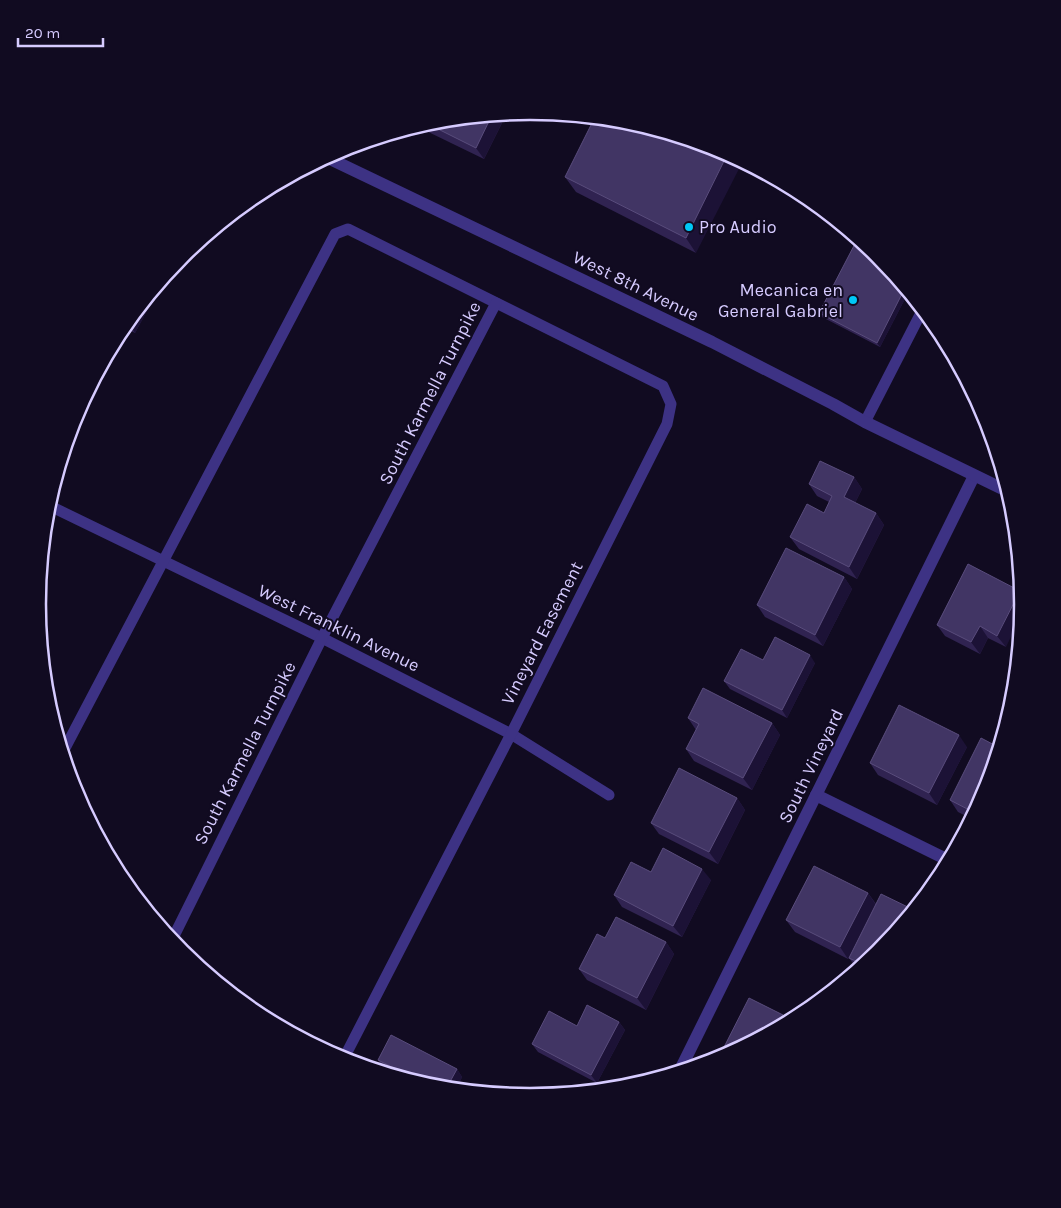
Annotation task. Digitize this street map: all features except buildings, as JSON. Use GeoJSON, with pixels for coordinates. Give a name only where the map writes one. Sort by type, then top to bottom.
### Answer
{"type":"FeatureCollection","features":[{"type":"Feature","properties":{"kind":"street","name":"West 8th Avenue"},"geometry":{"type":"LineString","coordinates":[[335,161],[712,342],[865,422],[1000,488]]}},
{"type":"Feature","properties":{"kind":"street","name":"South Vineyard"},"geometry":{"type":"LineString","coordinates":[[683,1064],[974,476]]}},
{"type":"Feature","properties":{"kind":"street"},"geometry":{"type":"LineString","coordinates":[[816,795],[943,857]]}},
{"type":"Feature","properties":{"kind":"lane","name":"South Karmella Turnpike"},"geometry":{"type":"LineString","coordinates":[[67,744],[335,234],[348,229],[496,303],[322,638],[176,933]]}},
{"type":"Feature","properties":{"kind":"lane","name":"Vineyard Easement"},"geometry":{"type":"LineString","coordinates":[[347,1052],[511,734],[667,424],[671,404],[663,386],[496,303]]}},
{"type":"Feature","properties":{"kind":"lane"},"geometry":{"type":"LineString","coordinates":[[865,422],[920,316]]}},
{"type":"Feature","properties":{"kind":"lane","name":"West Franklin Avenue"},"geometry":{"type":"LineString","coordinates":[[56,509],[322,638],[511,734],[609,795]]}},
{"type":"Feature","properties":{"kind":"place","name":"Pro Audio"},"geometry":{"type":"Point","coordinates":[689,227]}},
{"type":"Feature","properties":{"kind":"place","name":"Mecanica en General Gabriel"},"geometry":{"type":"Point","coordinates":[853,300]}}]}
